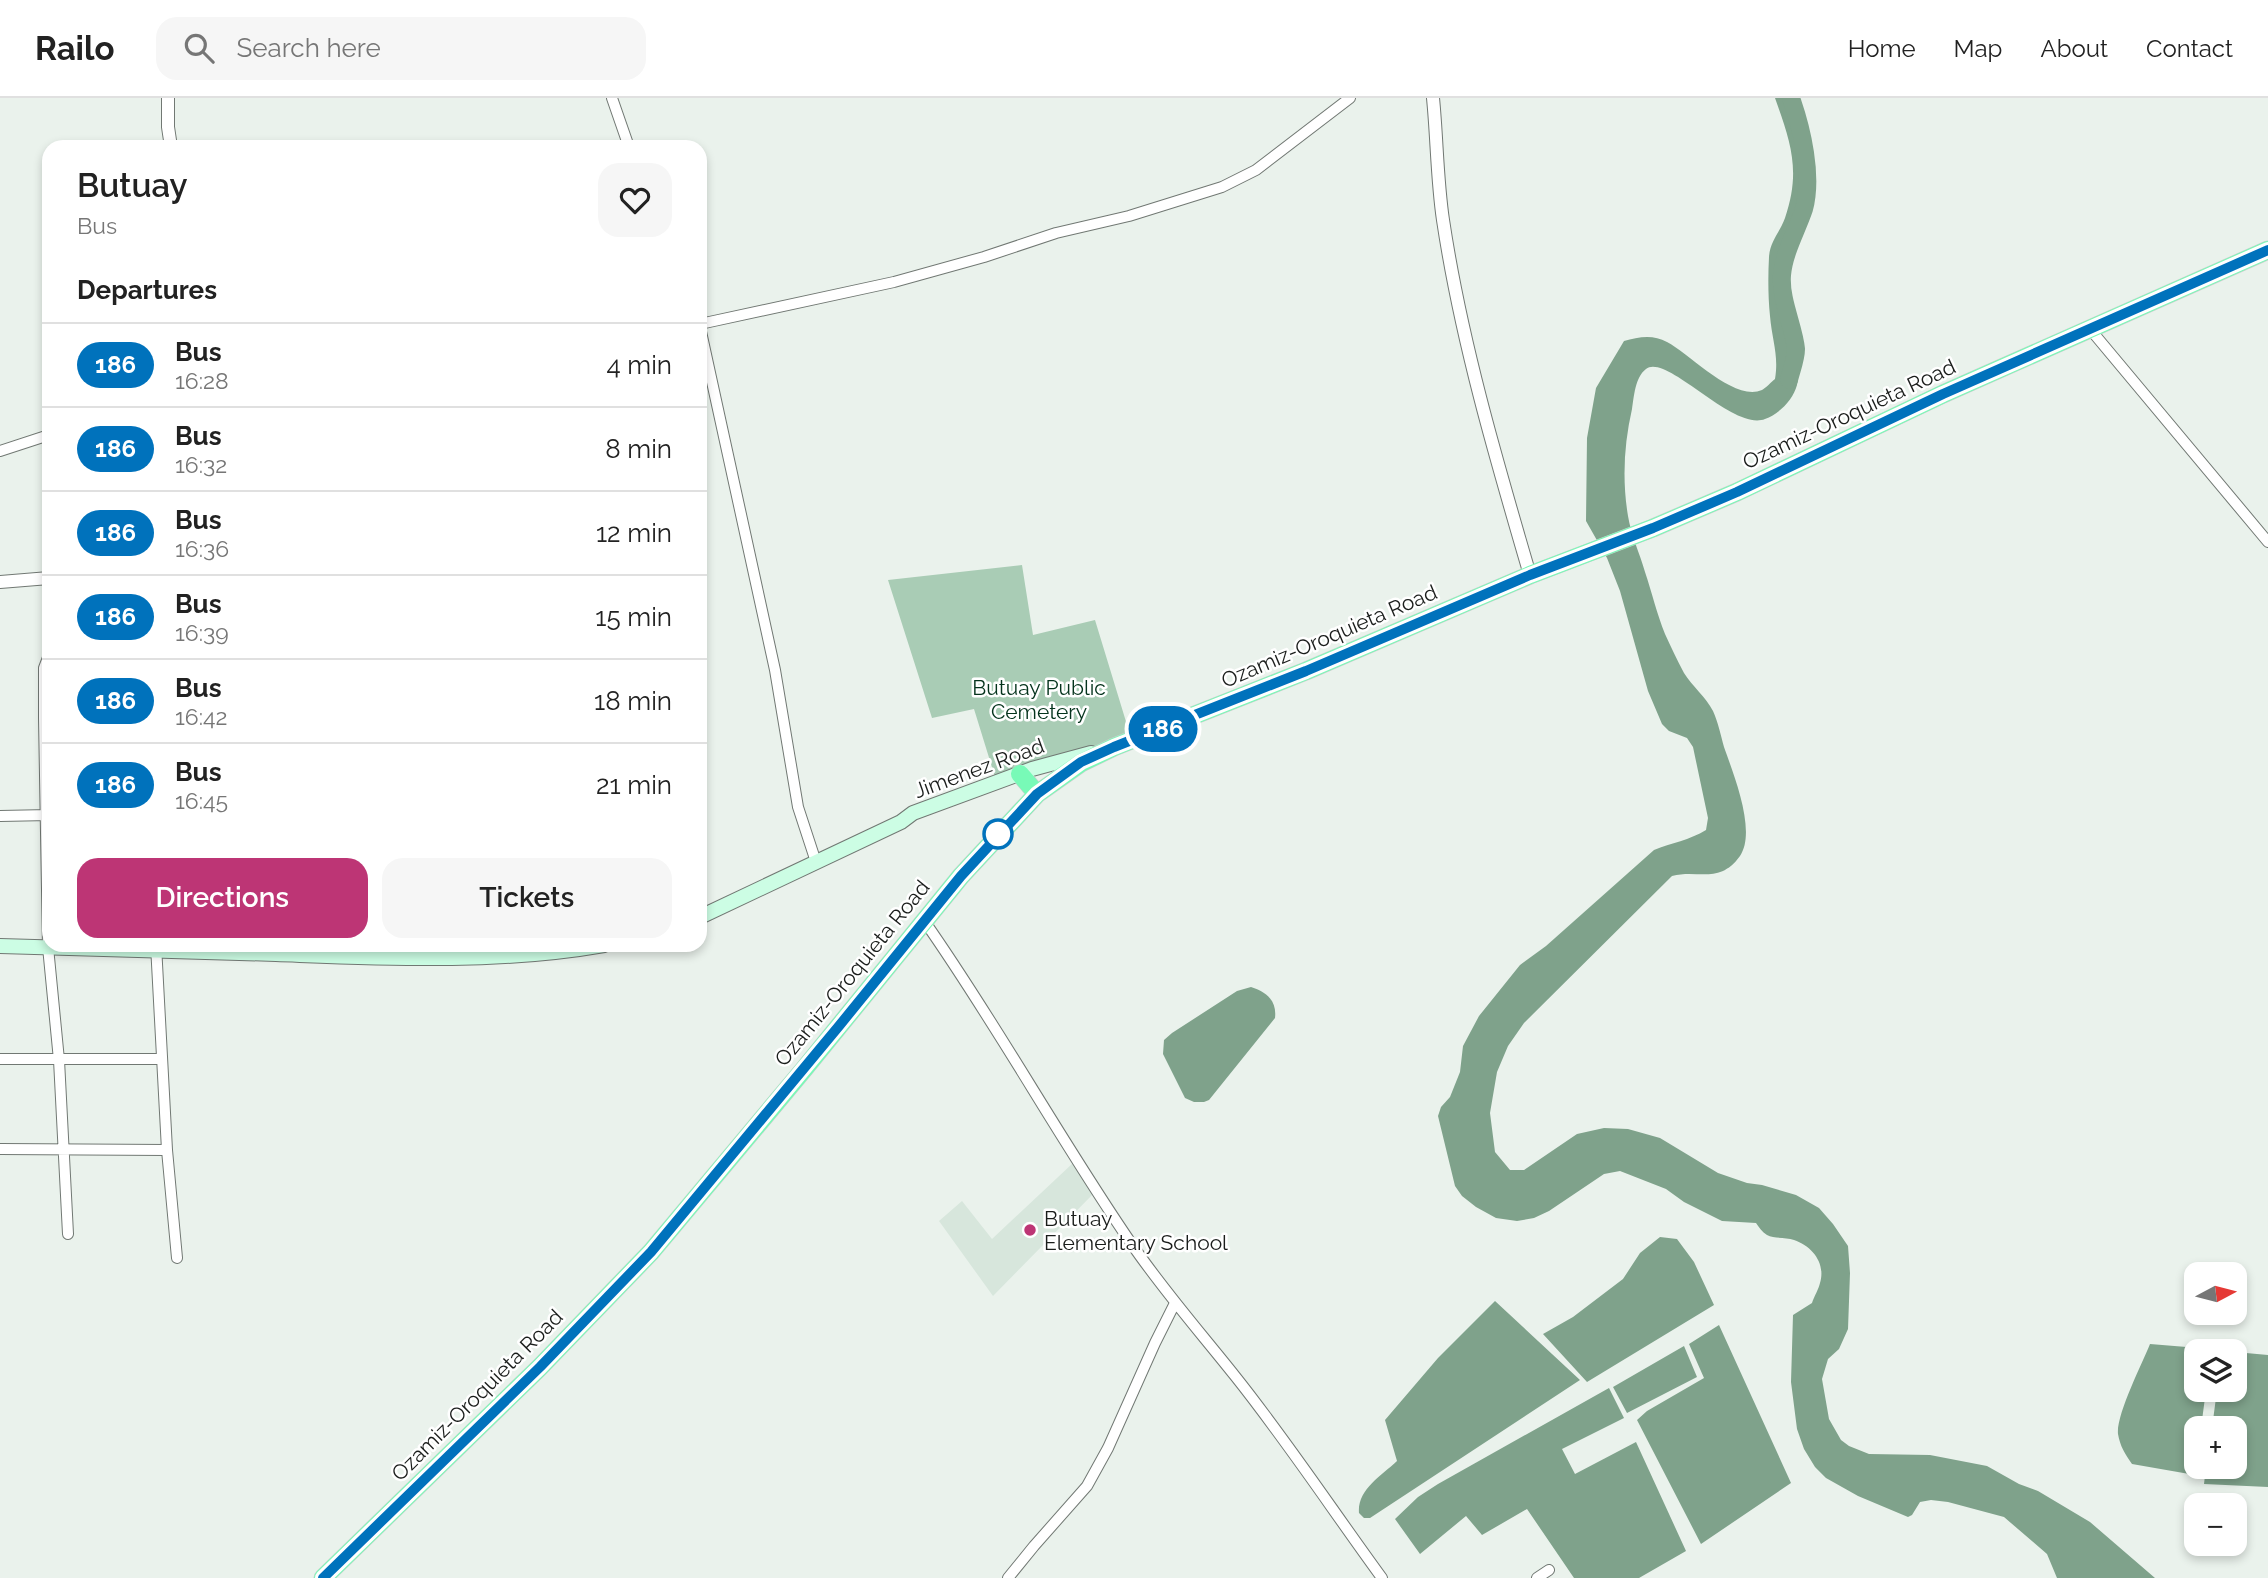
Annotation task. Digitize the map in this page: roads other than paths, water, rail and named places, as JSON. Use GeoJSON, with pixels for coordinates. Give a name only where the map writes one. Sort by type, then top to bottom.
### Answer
{"type":"FeatureCollection","features":[{"type":"Feature","properties":{"kind":"highway","name":"Ozamiz-Oroquieta Road"},"geometry":{"type":"LineString","coordinates":[[323,1578],[540,1367],[651,1252],[978,857],[1027,783],[1306,671],[1530,575],[1653,528],[1737,492],[1943,394],[2268,250]]}},
{"type":"Feature","properties":{"kind":"main road","name":"Jimenez Road"},"geometry":{"type":"LineString","coordinates":[[707,914],[901,822],[1027,783],[1114,747]]}},
{"type":"Feature","properties":{"kind":"main road"},"geometry":{"type":"LineString","coordinates":[[0,946],[42,947]]}},
{"type":"Feature","properties":{"kind":"main road"},"geometry":{"type":"LineString","coordinates":[[249,952],[342,957],[481,958],[515,952]]}},
{"type":"Feature","properties":{"kind":"street"},"geometry":{"type":"LineString","coordinates":[[168,98],[171,140]]}},
{"type":"Feature","properties":{"kind":"street"},"geometry":{"type":"LineString","coordinates":[[612,98],[627,140]]}},
{"type":"Feature","properties":{"kind":"street"},"geometry":{"type":"LineString","coordinates":[[707,324],[894,282],[984,257],[1038,238],[1129,216],[1222,187],[1256,170],[1350,98]]}},
{"type":"Feature","properties":{"kind":"street"},"geometry":{"type":"LineString","coordinates":[[1433,98],[1442,217],[1454,284],[1501,479],[1530,575]]}},
{"type":"Feature","properties":{"kind":"street"},"geometry":{"type":"LineString","coordinates":[[2090,330],[2268,542]]}},
{"type":"Feature","properties":{"kind":"street"},"geometry":{"type":"LineString","coordinates":[[707,358],[775,670],[798,807],[816,862]]}},
{"type":"Feature","properties":{"kind":"street"},"geometry":{"type":"LineString","coordinates":[[0,451],[42,437]]}},
{"type":"Feature","properties":{"kind":"street"},"geometry":{"type":"LineString","coordinates":[[0,582],[42,579]]}},
{"type":"Feature","properties":{"kind":"street"},"geometry":{"type":"LineString","coordinates":[[0,816],[42,815]]}},
{"type":"Feature","properties":{"kind":"street"},"geometry":{"type":"LineString","coordinates":[[925,922],[1036,1091],[1131,1243],[1175,1303],[1237,1378],[1381,1578]]}},
{"type":"Feature","properties":{"kind":"street"},"geometry":{"type":"LineString","coordinates":[[48,952],[59,1060],[68,1234]]}},
{"type":"Feature","properties":{"kind":"street"},"geometry":{"type":"LineString","coordinates":[[156,952],[167,1150],[177,1258]]}},
{"type":"Feature","properties":{"kind":"street"},"geometry":{"type":"LineString","coordinates":[[0,1059],[162,1059]]}},
{"type":"Feature","properties":{"kind":"street"},"geometry":{"type":"LineString","coordinates":[[0,1149],[167,1150]]}},
{"type":"Feature","properties":{"kind":"street"},"geometry":{"type":"LineString","coordinates":[[1008,1578],[1087,1486],[1108,1448],[1154,1343],[1175,1303]]}},
{"type":"Feature","properties":{"kind":"street"},"geometry":{"type":"LineString","coordinates":[[1537,1578],[1549,1570]]}},
{"type":"Feature","properties":{"kind":"waterway"},"geometry":{"type":"LineString","coordinates":[[1789,380],[1796,349],[1783,294],[1782,275],[1788,250],[1804,209],[1807,182],[1802,138],[1791,98]]}},
{"type":"Feature","properties":{"kind":"place","name":"Butuay Elementary School"},"geometry":{"type":"Point","coordinates":[1030,1230]}},
{"type":"Feature","properties":{"kind":"park label","name":"Butuay Public Cemetery"},"geometry":{"type":"Point","coordinates":[1039,699]}}]}
